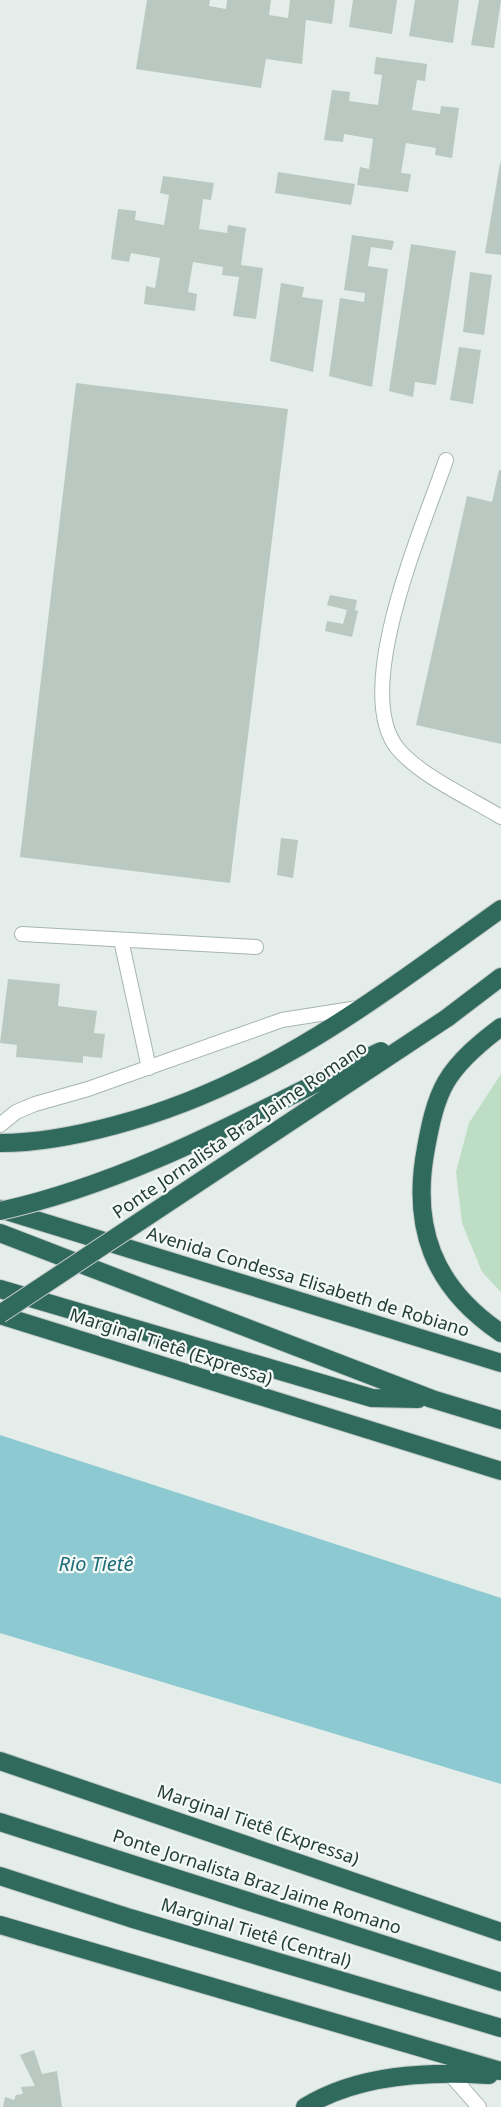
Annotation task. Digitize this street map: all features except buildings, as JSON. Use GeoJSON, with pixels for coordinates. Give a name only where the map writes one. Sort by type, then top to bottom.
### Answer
{"type":"FeatureCollection","features":[{"type":"Feature","properties":{"kind":"highway"},"geometry":{"type":"LineString","coordinates":[[0,1143],[86,1133],[166,1112],[248,1076],[363,1007],[501,909]]}},
{"type":"Feature","properties":{"kind":"highway","name":"Ponte Jornalista Braz Jaime Romano"},"geometry":{"type":"LineString","coordinates":[[0,1315],[447,1018],[501,977]]}},
{"type":"Feature","properties":{"kind":"highway"},"geometry":{"type":"LineString","coordinates":[[0,1210],[43,1202],[148,1165],[447,1018]]}},
{"type":"Feature","properties":{"kind":"highway"},"geometry":{"type":"LineString","coordinates":[[501,1028],[475,1047],[446,1082],[429,1134],[422,1173],[421,1213],[431,1252],[446,1283],[480,1319],[501,1333]]}},
{"type":"Feature","properties":{"kind":"highway","name":"Avenida Condessa Elisabeth de Robiano"},"geometry":{"type":"LineString","coordinates":[[0,1210],[501,1363]]}},
{"type":"Feature","properties":{"kind":"highway"},"geometry":{"type":"LineString","coordinates":[[0,1233],[432,1399],[501,1420]]}},
{"type":"Feature","properties":{"kind":"highway","name":"Marginal Tietê (Expressa)"},"geometry":{"type":"LineString","coordinates":[[0,1289],[372,1398],[432,1399]]}},
{"type":"Feature","properties":{"kind":"highway","name":"Marginal Tietê (Expressa)"},"geometry":{"type":"LineString","coordinates":[[0,1315],[501,1471]]}},
{"type":"Feature","properties":{"kind":"highway","name":"Marginal Tietê (Expressa)"},"geometry":{"type":"LineString","coordinates":[[0,1761],[69,1782],[501,1932]]}},
{"type":"Feature","properties":{"kind":"highway","name":"Ponte Jornalista Braz Jaime Romano"},"geometry":{"type":"LineString","coordinates":[[0,1822],[501,1982]]}},
{"type":"Feature","properties":{"kind":"highway","name":"Marginal Tietê (Central)"},"geometry":{"type":"LineString","coordinates":[[0,1876],[130,1918],[501,2028]]}},
{"type":"Feature","properties":{"kind":"highway"},"geometry":{"type":"LineString","coordinates":[[0,1925],[501,2071]]}},
{"type":"Feature","properties":{"kind":"highway"},"geometry":{"type":"LineString","coordinates":[[305,2107],[323,2096],[375,2080],[449,2073],[501,2076]]}},
{"type":"Feature","properties":{"kind":"lane"},"geometry":{"type":"LineString","coordinates":[[446,460],[388,632],[382,684],[384,723],[398,749],[422,768],[501,817]]}},
{"type":"Feature","properties":{"kind":"lane"},"geometry":{"type":"LineString","coordinates":[[22,934],[256,947]]}},
{"type":"Feature","properties":{"kind":"lane"},"geometry":{"type":"LineString","coordinates":[[121,940],[149,1068]]}},
{"type":"Feature","properties":{"kind":"lane"},"geometry":{"type":"LineString","coordinates":[[0,1125],[15,1112],[35,1104],[88,1089],[282,1020],[363,1007]]}},
{"type":"Feature","properties":{"kind":"lane"},"geometry":{"type":"LineString","coordinates":[[449,2073],[479,2107]]}},
{"type":"Feature","properties":{"kind":"green space"},"geometry":{"type":"Polygon","coordinates":[[[501,1074],[501,1292],[482,1272],[462,1223],[456,1172],[469,1123],[501,1074]]]}},
{"type":"Feature","properties":{"kind":"water","name":"Rio Tietê"},"geometry":{"type":"Polygon","coordinates":[[[0,1435],[501,1598],[501,1784],[0,1633],[0,1435]]]}}]}
